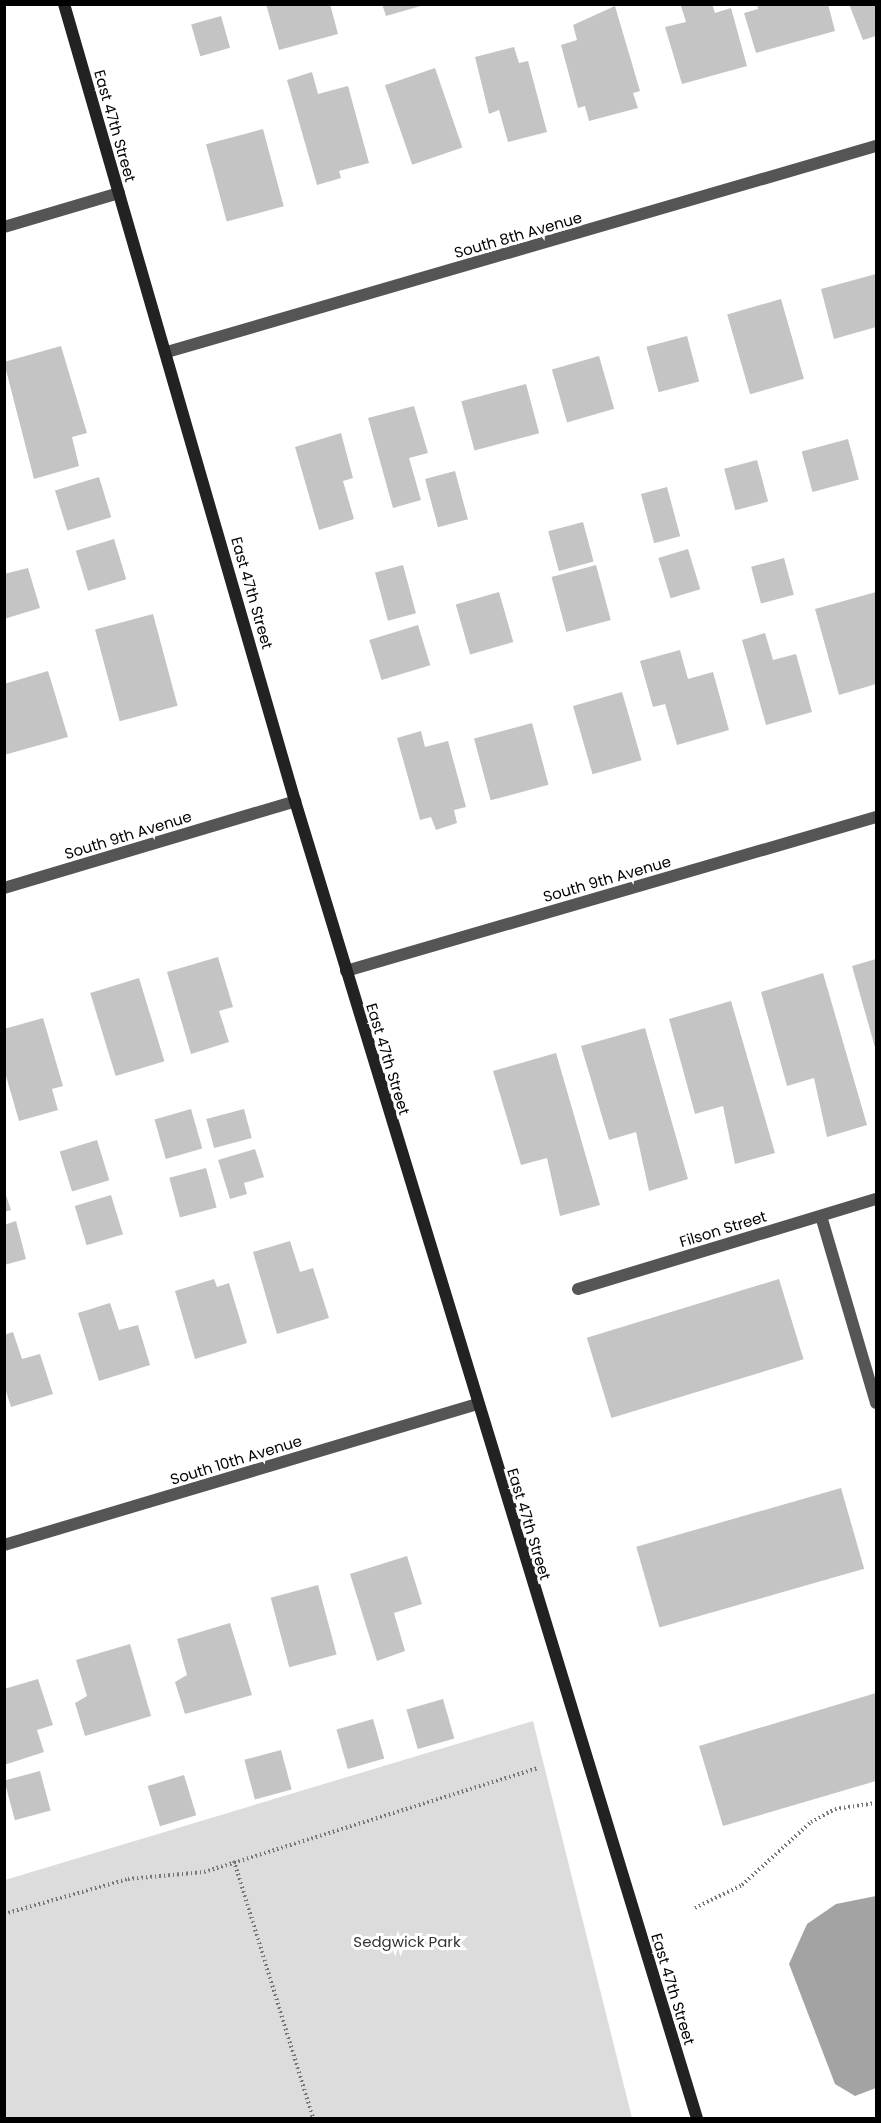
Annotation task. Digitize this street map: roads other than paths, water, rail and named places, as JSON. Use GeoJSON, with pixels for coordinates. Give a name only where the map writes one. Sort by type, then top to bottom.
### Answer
{"type":"FeatureCollection","features":[{"type":"Feature","properties":{"kind":"main road","name":"East 47th Street"},"geometry":{"type":"LineString","coordinates":[[64,4],[167,352],[295,801],[476,1404],[697,2118]]}},
{"type":"Feature","properties":{"kind":"street","name":"South 8th Avenue"},"geometry":{"type":"LineString","coordinates":[[167,352],[876,146]]}},
{"type":"Feature","properties":{"kind":"street"},"geometry":{"type":"LineString","coordinates":[[4,227],[119,193]]}},
{"type":"Feature","properties":{"kind":"street","name":"South 9th Avenue"},"geometry":{"type":"LineString","coordinates":[[4,888],[295,801]]}},
{"type":"Feature","properties":{"kind":"street","name":"South 9th Avenue"},"geometry":{"type":"LineString","coordinates":[[346,970],[876,817]]}},
{"type":"Feature","properties":{"kind":"street","name":"Filson Street"},"geometry":{"type":"LineString","coordinates":[[578,1289],[876,1199]]}},
{"type":"Feature","properties":{"kind":"street"},"geometry":{"type":"LineString","coordinates":[[821,1216],[876,1403]]}},
{"type":"Feature","properties":{"kind":"street","name":"South 10th Avenue"},"geometry":{"type":"LineString","coordinates":[[4,1545],[476,1404]]}},
{"type":"Feature","properties":{"kind":"park label","name":"Sedgwick Park"},"geometry":{"type":"Point","coordinates":[407,1942]}}]}
